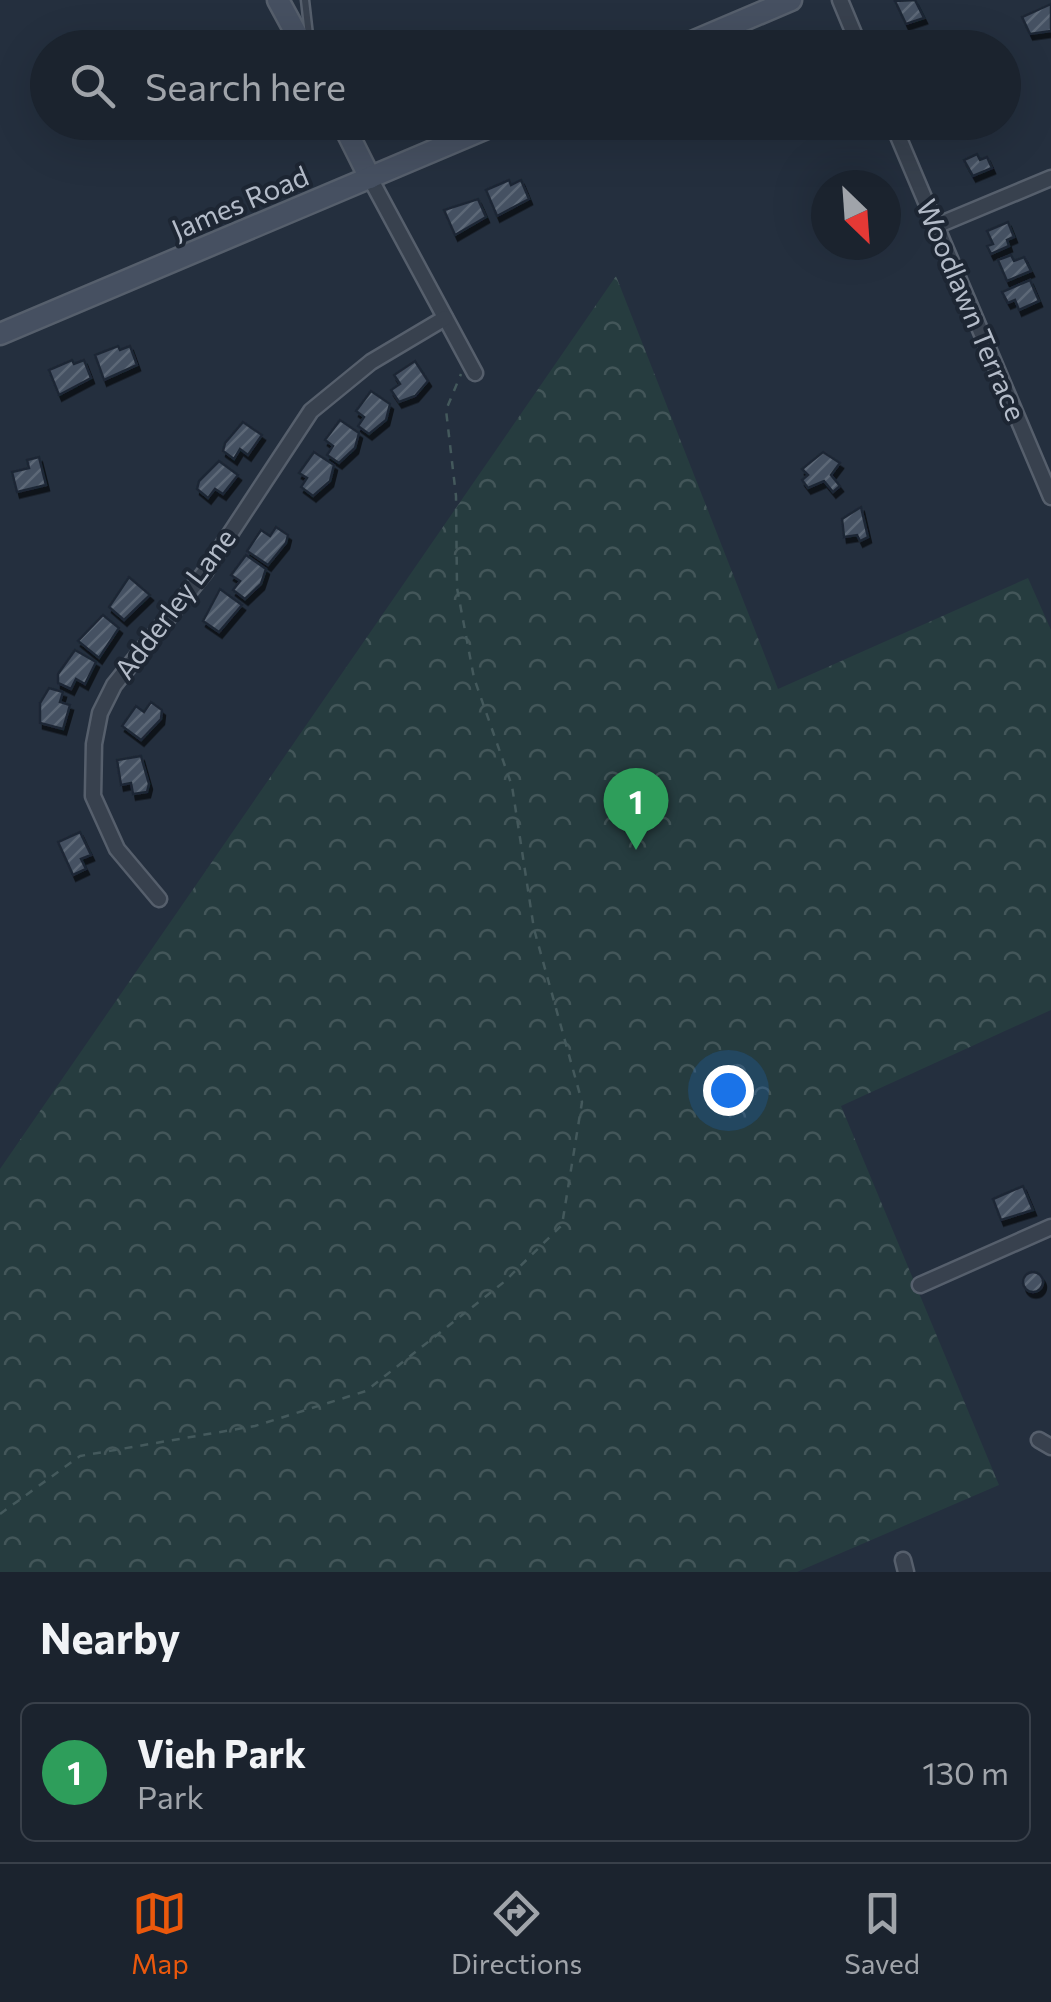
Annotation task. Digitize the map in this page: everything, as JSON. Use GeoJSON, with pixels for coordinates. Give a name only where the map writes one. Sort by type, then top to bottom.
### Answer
{"type":"FeatureCollection","features":[{"type":"Feature","properties":{"kind":"main road"},"geometry":{"type":"LineString","coordinates":[[278,0],[296,30]]}},
{"type":"Feature","properties":{"kind":"main road"},"geometry":{"type":"LineString","coordinates":[[714,30],[764,5],[791,0]]}},
{"type":"Feature","properties":{"kind":"main road"},"geometry":{"type":"LineString","coordinates":[[351,140],[370,178]]}},
{"type":"Feature","properties":{"kind":"main road","name":"James Road"},"geometry":{"type":"LineString","coordinates":[[0,334],[459,140]]}},
{"type":"Feature","properties":{"kind":"street"},"geometry":{"type":"LineString","coordinates":[[840,0],[852,30]]}},
{"type":"Feature","properties":{"kind":"street","name":"Woodlawn Terrace"},"geometry":{"type":"LineString","coordinates":[[900,140],[1051,497]]}},
{"type":"Feature","properties":{"kind":"street"},"geometry":{"type":"LineString","coordinates":[[370,178],[476,373]]}},
{"type":"Feature","properties":{"kind":"street"},"geometry":{"type":"LineString","coordinates":[[936,226],[1051,178]]}},
{"type":"Feature","properties":{"kind":"street","name":"Adderley Lane"},"geometry":{"type":"LineString","coordinates":[[160,899],[117,849],[93,796],[94,744],[100,713],[114,684],[205,572],[311,411],[371,362],[444,318]]}},
{"type":"Feature","properties":{"kind":"street"},"geometry":{"type":"LineString","coordinates":[[920,1284],[1051,1227]]}},
{"type":"Feature","properties":{"kind":"lane"},"geometry":{"type":"LineString","coordinates":[[306,0],[307,30]]}},
{"type":"Feature","properties":{"kind":"path"},"geometry":{"type":"LineString","coordinates":[[0,1514],[80,1456],[255,1426],[366,1390],[465,1314],[562,1225],[582,1102],[534,930],[512,786],[474,678],[457,588],[456,496],[446,410],[467,358]]}},
{"type":"Feature","properties":{"kind":"green space"},"geometry":{"type":"Polygon","coordinates":[[[616,276],[778,689],[1028,578],[1051,630],[1051,1010],[841,1106],[999,1485],[797,1572],[0,1572],[0,1169],[616,276]]]}},
{"type":"Feature","properties":{"kind":"building"},"geometry":{"type":"Polygon","coordinates":[[[915,0],[924,18],[906,24],[895,1],[915,0]]]}},
{"type":"Feature","properties":{"kind":"building"},"geometry":{"type":"Polygon","coordinates":[[[1051,4],[1051,31],[1030,34],[1022,17],[1051,4]]]}},
{"type":"Feature","properties":{"kind":"building"},"geometry":{"type":"Polygon","coordinates":[[[977,154],[980,160],[987,157],[992,168],[973,176],[964,160],[977,154]]]}},
{"type":"Feature","properties":{"kind":"building"},"geometry":{"type":"Polygon","coordinates":[[[509,180],[511,185],[521,180],[529,199],[497,216],[486,190],[509,180]]]}},
{"type":"Feature","properties":{"kind":"building"},"geometry":{"type":"Polygon","coordinates":[[[478,199],[486,217],[455,235],[444,210],[478,199]]]}},
{"type":"Feature","properties":{"kind":"building"},"geometry":{"type":"Polygon","coordinates":[[[1008,222],[1014,237],[1007,240],[1009,246],[991,254],[987,246],[993,244],[987,231],[1008,222]]]}},
{"type":"Feature","properties":{"kind":"building"},"geometry":{"type":"Polygon","coordinates":[[[1011,255],[1014,261],[1024,257],[1031,271],[1007,281],[998,260],[1011,255]]]}},
{"type":"Feature","properties":{"kind":"building"},"geometry":{"type":"Polygon","coordinates":[[[1030,280],[1039,301],[1019,310],[1015,300],[1008,303],[1002,292],[1030,280]]]}},
{"type":"Feature","properties":{"kind":"building"},"geometry":{"type":"Polygon","coordinates":[[[118,346],[120,350],[130,346],[137,365],[104,380],[95,355],[118,346]]]}},
{"type":"Feature","properties":{"kind":"building"},"geometry":{"type":"Polygon","coordinates":[[[72,360],[74,364],[84,360],[91,378],[59,395],[49,370],[72,360]]]}},
{"type":"Feature","properties":{"kind":"building"},"geometry":{"type":"Polygon","coordinates":[[[415,361],[428,381],[415,396],[399,402],[391,390],[400,384],[394,375],[415,361]]]}},
{"type":"Feature","properties":{"kind":"building"},"geometry":{"type":"Polygon","coordinates":[[[371,391],[390,404],[386,420],[369,434],[358,426],[364,417],[356,411],[371,391]]]}},
{"type":"Feature","properties":{"kind":"building"},"geometry":{"type":"Polygon","coordinates":[[[340,420],[359,433],[355,448],[339,463],[327,455],[333,446],[325,440],[340,420]]]}},
{"type":"Feature","properties":{"kind":"building"},"geometry":{"type":"Polygon","coordinates":[[[243,422],[262,435],[248,455],[240,449],[234,459],[223,451],[243,422]]]}},
{"type":"Feature","properties":{"kind":"building"},"geometry":{"type":"Polygon","coordinates":[[[314,452],[334,465],[330,481],[313,496],[301,487],[307,478],[299,473],[314,452]]]}},
{"type":"Feature","properties":{"kind":"building"},"geometry":{"type":"Polygon","coordinates":[[[823,452],[840,463],[831,475],[840,486],[833,492],[824,481],[808,488],[802,480],[808,475],[802,469],[823,452]]]}},
{"type":"Feature","properties":{"kind":"building"},"geometry":{"type":"Polygon","coordinates":[[[39,457],[46,485],[17,492],[12,472],[29,468],[27,460],[39,457]]]}},
{"type":"Feature","properties":{"kind":"building"},"geometry":{"type":"Polygon","coordinates":[[[219,461],[238,475],[223,494],[215,489],[208,498],[197,489],[199,481],[219,461]]]}},
{"type":"Feature","properties":{"kind":"building"},"geometry":{"type":"Polygon","coordinates":[[[861,507],[868,537],[860,541],[857,535],[844,537],[842,519],[861,507]]]}},
{"type":"Feature","properties":{"kind":"building"},"geometry":{"type":"Polygon","coordinates":[[[276,527],[288,535],[268,565],[247,551],[261,530],[270,536],[276,527]]]}},
{"type":"Feature","properties":{"kind":"building"},"geometry":{"type":"Polygon","coordinates":[[[246,555],[266,569],[261,584],[245,599],[233,590],[240,581],[231,575],[246,555]]]}},
{"type":"Feature","properties":{"kind":"building"},"geometry":{"type":"Polygon","coordinates":[[[129,577],[150,595],[124,620],[109,607],[129,577]]]}},
{"type":"Feature","properties":{"kind":"building"},"geometry":{"type":"Polygon","coordinates":[[[220,589],[242,605],[219,632],[203,621],[220,589]]]}},
{"type":"Feature","properties":{"kind":"building"},"geometry":{"type":"Polygon","coordinates":[[[103,615],[119,628],[99,658],[78,641],[103,615]]]}},
{"type":"Feature","properties":{"kind":"building"},"geometry":{"type":"Polygon","coordinates":[[[75,650],[96,662],[85,684],[76,679],[71,689],[58,683],[58,674],[75,650]]]}},
{"type":"Feature","properties":{"kind":"building"},"geometry":{"type":"Polygon","coordinates":[[[49,688],[63,692],[60,702],[70,705],[63,729],[40,723],[40,703],[49,688]]]}},
{"type":"Feature","properties":{"kind":"building"},"geometry":{"type":"Polygon","coordinates":[[[151,702],[162,710],[161,719],[141,740],[122,726],[136,706],[144,712],[151,702]]]}},
{"type":"Feature","properties":{"kind":"building"},"geometry":{"type":"Polygon","coordinates":[[[141,756],[149,784],[147,792],[133,794],[131,783],[121,785],[117,760],[141,756]]]}},
{"type":"Feature","properties":{"kind":"building"},"geometry":{"type":"Polygon","coordinates":[[[80,832],[91,855],[81,859],[86,869],[73,875],[58,842],[80,832]]]}},
{"type":"Feature","properties":{"kind":"building"},"geometry":{"type":"Polygon","coordinates":[[[1023,1186],[1033,1210],[1001,1220],[993,1199],[1023,1186]]]}},
{"type":"Feature","properties":{"kind":"building"},"geometry":{"type":"Polygon","coordinates":[[[1029,1272],[1037,1272],[1043,1282],[1037,1292],[1029,1292],[1023,1286],[1023,1278],[1029,1272]]]}},
{"type":"Feature","properties":{"kind":"place","name":"Vieh Park"},"geometry":{"type":"Point","coordinates":[636,850]}}]}
